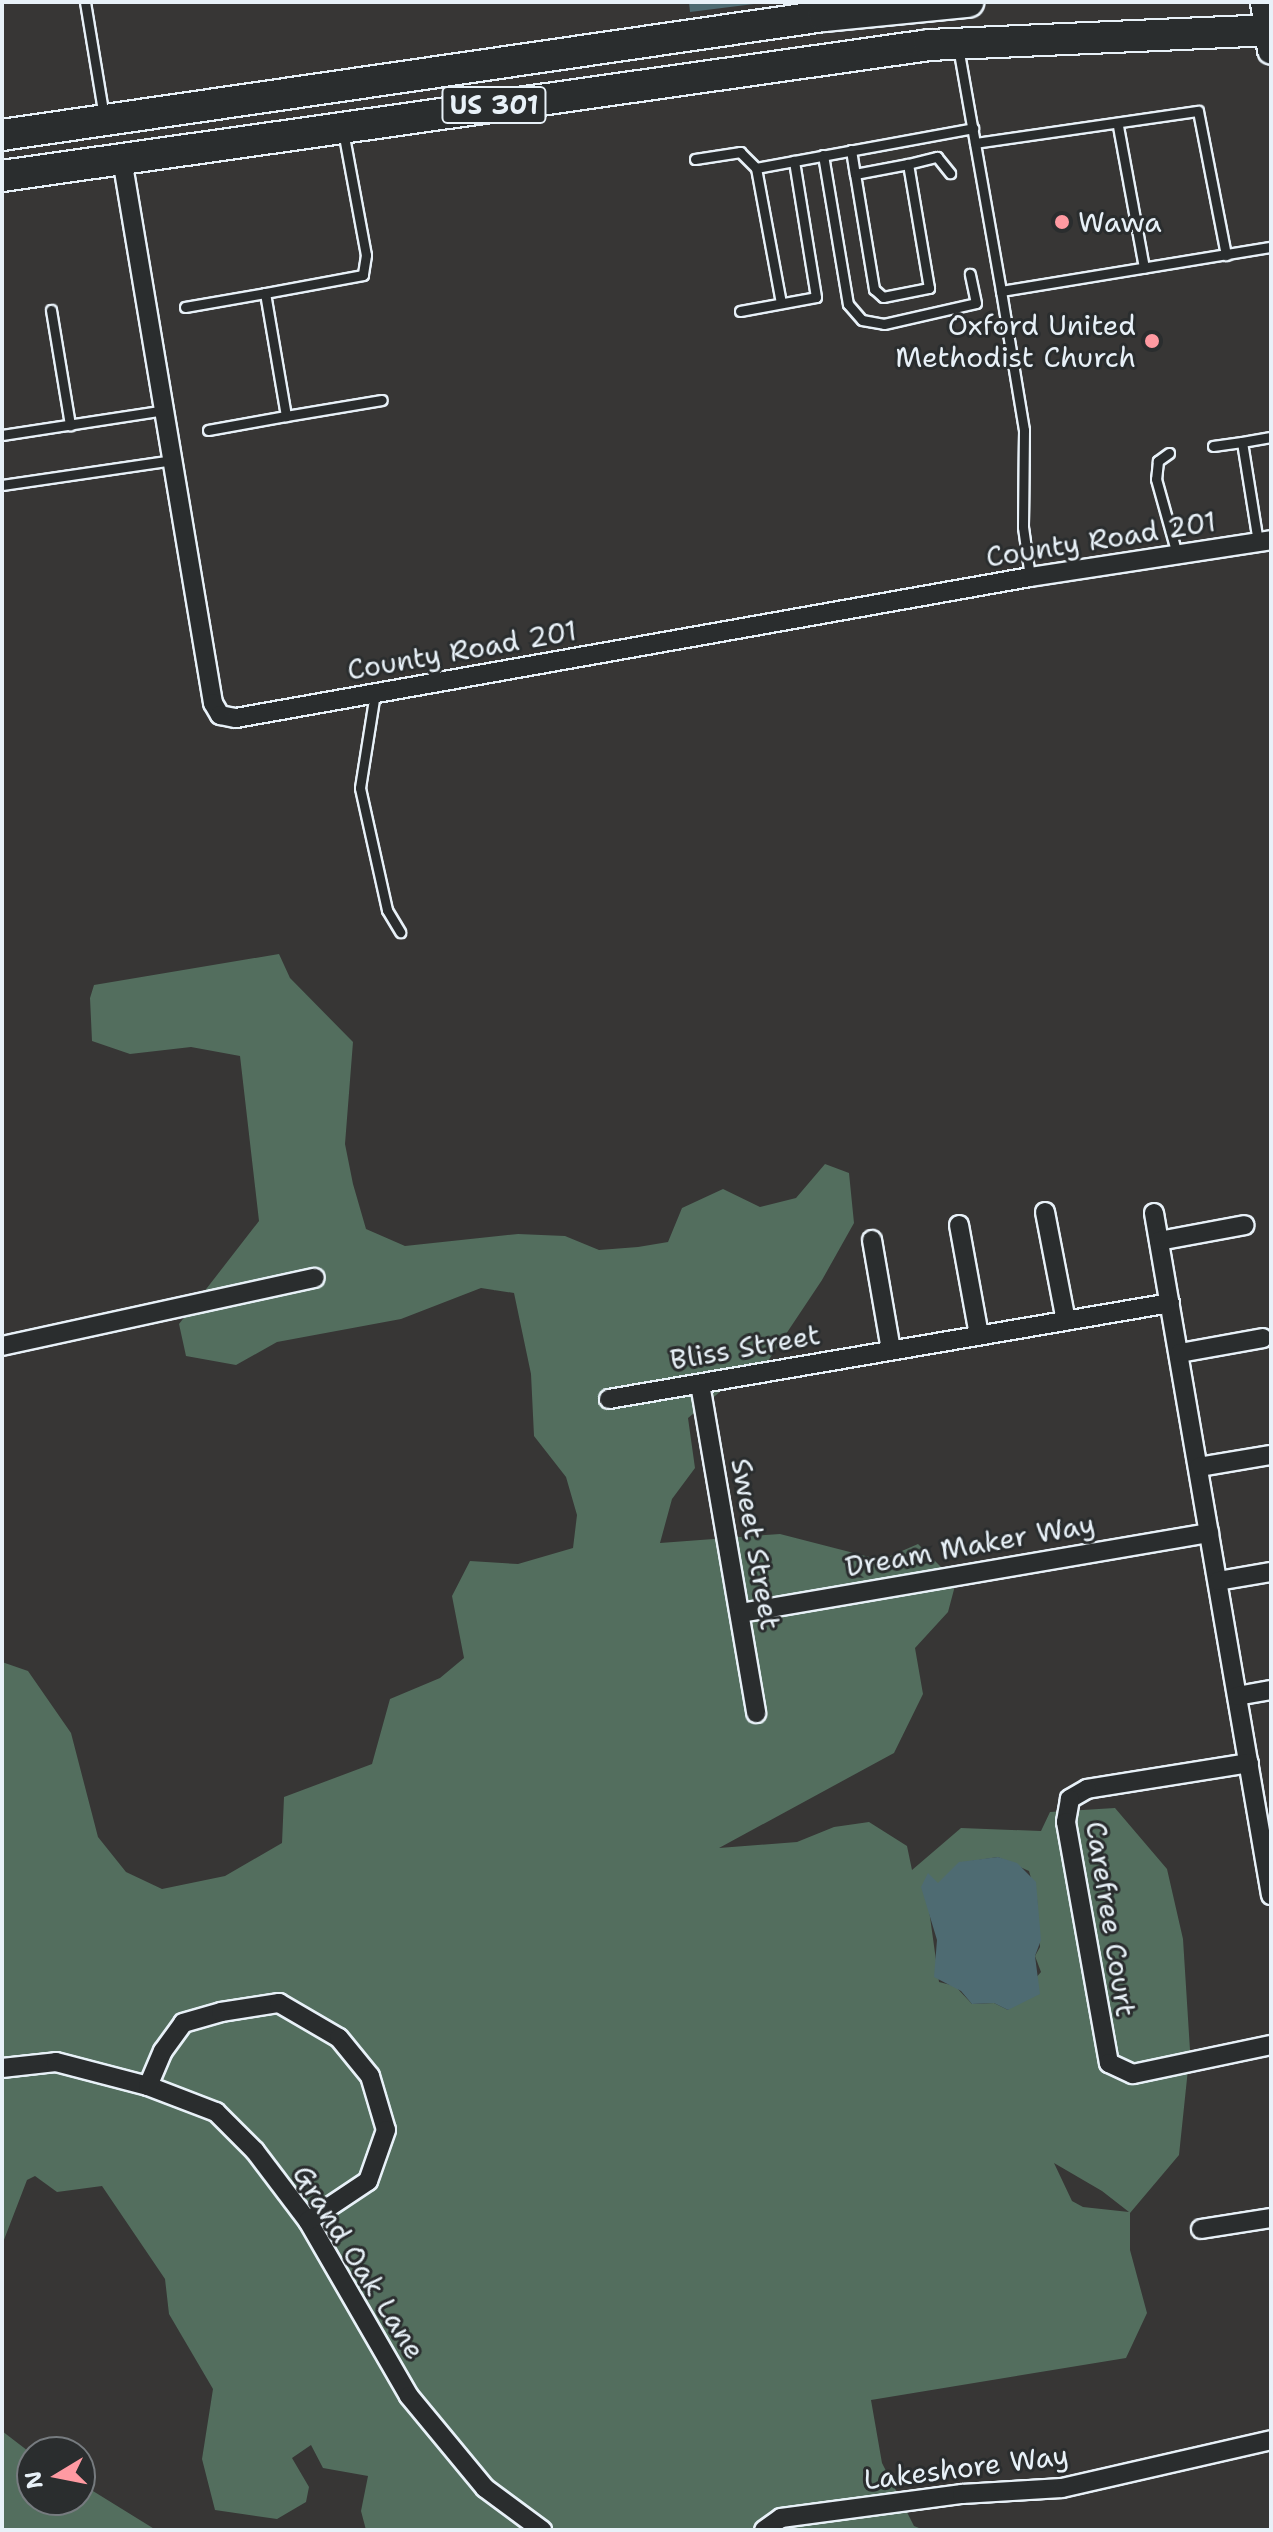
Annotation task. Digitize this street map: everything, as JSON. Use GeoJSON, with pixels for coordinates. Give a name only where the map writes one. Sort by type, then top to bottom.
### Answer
{"type":"FeatureCollection","features":[{"type":"Feature","properties":{"kind":"main road","name":"US 301"},"geometry":{"type":"LineString","coordinates":[[2,135],[893,5],[968,2]]}},
{"type":"Feature","properties":{"kind":"main road","name":"US 301"},"geometry":{"type":"LineString","coordinates":[[2,176],[629,85],[958,43],[1268,28]]}},
{"type":"Feature","properties":{"kind":"main road"},"geometry":{"type":"LineString","coordinates":[[629,85],[639,67],[677,37]]}},
{"type":"Feature","properties":{"kind":"main road"},"geometry":{"type":"LineString","coordinates":[[542,98],[602,70],[624,44]]}},
{"type":"Feature","properties":{"kind":"main road"},"geometry":{"type":"LineString","coordinates":[[105,120],[122,159]]}},
{"type":"Feature","properties":{"kind":"street","name":"County Road 201"},"geometry":{"type":"LineString","coordinates":[[122,159],[213,703],[220,715],[236,718],[1030,577],[1264,541]]}},
{"type":"Feature","properties":{"kind":"street"},"geometry":{"type":"LineString","coordinates":[[1045,1212],[1066,1321]]}},
{"type":"Feature","properties":{"kind":"street"},"geometry":{"type":"LineString","coordinates":[[1154,1213],[1249,1763],[1264,1808],[1271,1895]]}},
{"type":"Feature","properties":{"kind":"street"},"geometry":{"type":"LineString","coordinates":[[959,1225],[979,1335]]}},
{"type":"Feature","properties":{"kind":"street"},"geometry":{"type":"LineString","coordinates":[[1159,1241],[1245,1225]]}},
{"type":"Feature","properties":{"kind":"street"},"geometry":{"type":"LineString","coordinates":[[872,1240],[891,1350]]}},
{"type":"Feature","properties":{"kind":"street"},"geometry":{"type":"LineString","coordinates":[[2,1346],[315,1278]]}},
{"type":"Feature","properties":{"kind":"street","name":"Bliss Street"},"geometry":{"type":"LineString","coordinates":[[609,1399],[1170,1303]]}},
{"type":"Feature","properties":{"kind":"street"},"geometry":{"type":"LineString","coordinates":[[1180,1353],[1263,1338]]}},
{"type":"Feature","properties":{"kind":"street","name":"Sweet Street"},"geometry":{"type":"LineString","coordinates":[[700,1384],[756,1713]]}},
{"type":"Feature","properties":{"kind":"street"},"geometry":{"type":"LineString","coordinates":[[1199,1467],[1271,1455]]}},
{"type":"Feature","properties":{"kind":"street","name":"Dream Maker Way"},"geometry":{"type":"LineString","coordinates":[[740,1613],[1209,1533]]}},
{"type":"Feature","properties":{"kind":"street"},"geometry":{"type":"LineString","coordinates":[[1218,1581],[1271,1572]]}},
{"type":"Feature","properties":{"kind":"street"},"geometry":{"type":"LineString","coordinates":[[1237,1696],[1271,1690]]}},
{"type":"Feature","properties":{"kind":"street","name":"Carefree Court"},"geometry":{"type":"LineString","coordinates":[[1249,1763],[1087,1789],[1070,1799],[1066,1822],[1109,2063],[1133,2074],[1271,2045]]}},
{"type":"Feature","properties":{"kind":"street"},"geometry":{"type":"LineString","coordinates":[[148,2086],[163,2051],[183,2023],[221,2012],[279,2003],[339,2038],[370,2076],[386,2130],[368,2181],[308,2221]]}},
{"type":"Feature","properties":{"kind":"street","name":"Grand Oak Lane"},"geometry":{"type":"LineString","coordinates":[[2,2068],[56,2062],[148,2086],[216,2112],[255,2151],[308,2221],[409,2396],[485,2488],[542,2530]]}},
{"type":"Feature","properties":{"kind":"street"},"geometry":{"type":"LineString","coordinates":[[1201,2229],[1271,2218]]}},
{"type":"Feature","properties":{"kind":"street","name":"Lakeshore Way"},"geometry":{"type":"LineString","coordinates":[[764,2530],[781,2518],[962,2494],[1062,2488],[1271,2440]]}},
{"type":"Feature","properties":{"kind":"lane"},"geometry":{"type":"LineString","coordinates":[[85,2],[105,120]]}},
{"type":"Feature","properties":{"kind":"lane"},"geometry":{"type":"LineString","coordinates":[[958,43],[1024,430],[1023,527],[1030,577]]}},
{"type":"Feature","properties":{"kind":"lane"},"geometry":{"type":"LineString","coordinates":[[975,143],[1081,124],[1118,126],[1198,111],[1226,255]]}},
{"type":"Feature","properties":{"kind":"lane"},"geometry":{"type":"LineString","coordinates":[[1118,126],[1144,268]]}},
{"type":"Feature","properties":{"kind":"lane"},"geometry":{"type":"LineString","coordinates":[[185,307],[363,275],[366,255],[343,127]]}},
{"type":"Feature","properties":{"kind":"lane"},"geometry":{"type":"LineString","coordinates":[[756,168],[973,128]]}},
{"type":"Feature","properties":{"kind":"lane"},"geometry":{"type":"LineString","coordinates":[[851,150],[874,289],[883,297],[929,288],[908,164]]}},
{"type":"Feature","properties":{"kind":"lane"},"geometry":{"type":"LineString","coordinates":[[695,159],[740,152],[756,168],[781,303]]}},
{"type":"Feature","properties":{"kind":"lane"},"geometry":{"type":"LineString","coordinates":[[823,155],[848,304],[862,320],[884,324],[976,303],[970,274]]}},
{"type":"Feature","properties":{"kind":"lane"},"geometry":{"type":"LineString","coordinates":[[855,174],[937,157],[950,173]]}},
{"type":"Feature","properties":{"kind":"lane"},"geometry":{"type":"LineString","coordinates":[[740,311],[816,297],[794,161]]}},
{"type":"Feature","properties":{"kind":"lane"},"geometry":{"type":"LineString","coordinates":[[1001,291],[1271,247]]}},
{"type":"Feature","properties":{"kind":"lane"},"geometry":{"type":"LineString","coordinates":[[265,293],[286,416]]}},
{"type":"Feature","properties":{"kind":"lane"},"geometry":{"type":"LineString","coordinates":[[51,310],[70,425]]}},
{"type":"Feature","properties":{"kind":"lane"},"geometry":{"type":"LineString","coordinates":[[208,430],[382,400]]}},
{"type":"Feature","properties":{"kind":"lane"},"geometry":{"type":"LineString","coordinates":[[2,435],[166,410]]}},
{"type":"Feature","properties":{"kind":"lane"},"geometry":{"type":"LineString","coordinates":[[1213,446],[1271,437]]}},
{"type":"Feature","properties":{"kind":"lane"},"geometry":{"type":"LineString","coordinates":[[1242,442],[1264,541]]}},
{"type":"Feature","properties":{"kind":"lane"},"geometry":{"type":"LineString","coordinates":[[1169,453],[1158,461],[1156,479],[1177,554]]}},
{"type":"Feature","properties":{"kind":"lane"},"geometry":{"type":"LineString","coordinates":[[2,485],[174,460]]}},
{"type":"Feature","properties":{"kind":"lane"},"geometry":{"type":"LineString","coordinates":[[375,693],[360,788],[383,896],[400,932]]}},
{"type":"Feature","properties":{"kind":"green space"},"geometry":{"type":"Polygon","coordinates":[[[279,954],[290,978],[353,1042],[345,1144],[353,1184],[366,1229],[405,1246],[518,1234],[565,1236],[599,1250],[638,1247],[668,1242],[682,1208],[723,1189],[760,1207],[796,1198],[825,1164],[849,1173],[854,1223],[822,1280],[768,1361],[733,1374],[726,1387],[688,1418],[695,1468],[672,1499],[660,1543],[780,1534],[881,1560],[918,1544],[956,1582],[948,1612],[915,1648],[923,1694],[894,1753],[719,1848],[797,1842],[834,1827],[869,1822],[907,1846],[912,1870],[961,1828],[1041,1831],[1050,1812],[1115,1808],[1167,1869],[1183,1939],[1190,2050],[1179,2155],[1130,2213],[1130,2250],[1147,2313],[1126,2358],[871,2400],[882,2463],[914,2526],[924,2530],[366,2530],[361,2511],[368,2476],[323,2468],[311,2445],[292,2458],[309,2487],[306,2502],[277,2519],[215,2510],[202,2459],[213,2389],[169,2314],[165,2279],[102,2186],[57,2192],[35,2176],[27,2180],[2,2245],[2,1662],[28,1671],[71,1733],[98,1837],[126,1872],[162,1889],[225,1876],[282,1843],[284,1797],[372,1764],[390,1699],[440,1678],[464,1658],[452,1596],[470,1561],[518,1564],[573,1548],[577,1515],[566,1477],[534,1436],[531,1374],[514,1293],[481,1288],[401,1319],[277,1342],[236,1365],[186,1356],[179,1324],[259,1221],[240,1056],[191,1047],[130,1054],[92,1041],[90,998],[94,985],[279,954]],[[998,1857],[959,1863],[927,1895],[939,1982],[955,1986],[972,2004],[994,2003],[1008,2010],[1041,1972],[1035,1956],[1040,1947],[1037,1899],[1029,1871],[998,1857]],[[1054,2163],[1072,2201],[1083,2207],[1129,2212],[1102,2191],[1054,2163]]]}},
{"type":"Feature","properties":{"kind":"green space"},"geometry":{"type":"Polygon","coordinates":[[[2,2431],[16,2442],[16,2516],[96,2516],[96,2493],[156,2530],[2,2530],[2,2431]]]}},
{"type":"Feature","properties":{"kind":"water"},"geometry":{"type":"Polygon","coordinates":[[[689,2],[769,2],[690,12],[689,2]]]}},
{"type":"Feature","properties":{"kind":"water"},"geometry":{"type":"Polygon","coordinates":[[[998,1857],[1017,1863],[1036,1882],[1041,1940],[1035,1956],[1040,1994],[1008,2010],[994,2003],[972,2004],[961,1991],[934,1977],[937,1940],[921,1887],[928,1873],[938,1883],[959,1862],[998,1857]]]}},
{"type":"Feature","properties":{"kind":"place","name":"Wawa"},"geometry":{"type":"Point","coordinates":[1062,222]}},
{"type":"Feature","properties":{"kind":"place","name":"Oxford United Methodist Church"},"geometry":{"type":"Point","coordinates":[1152,341]}}]}
